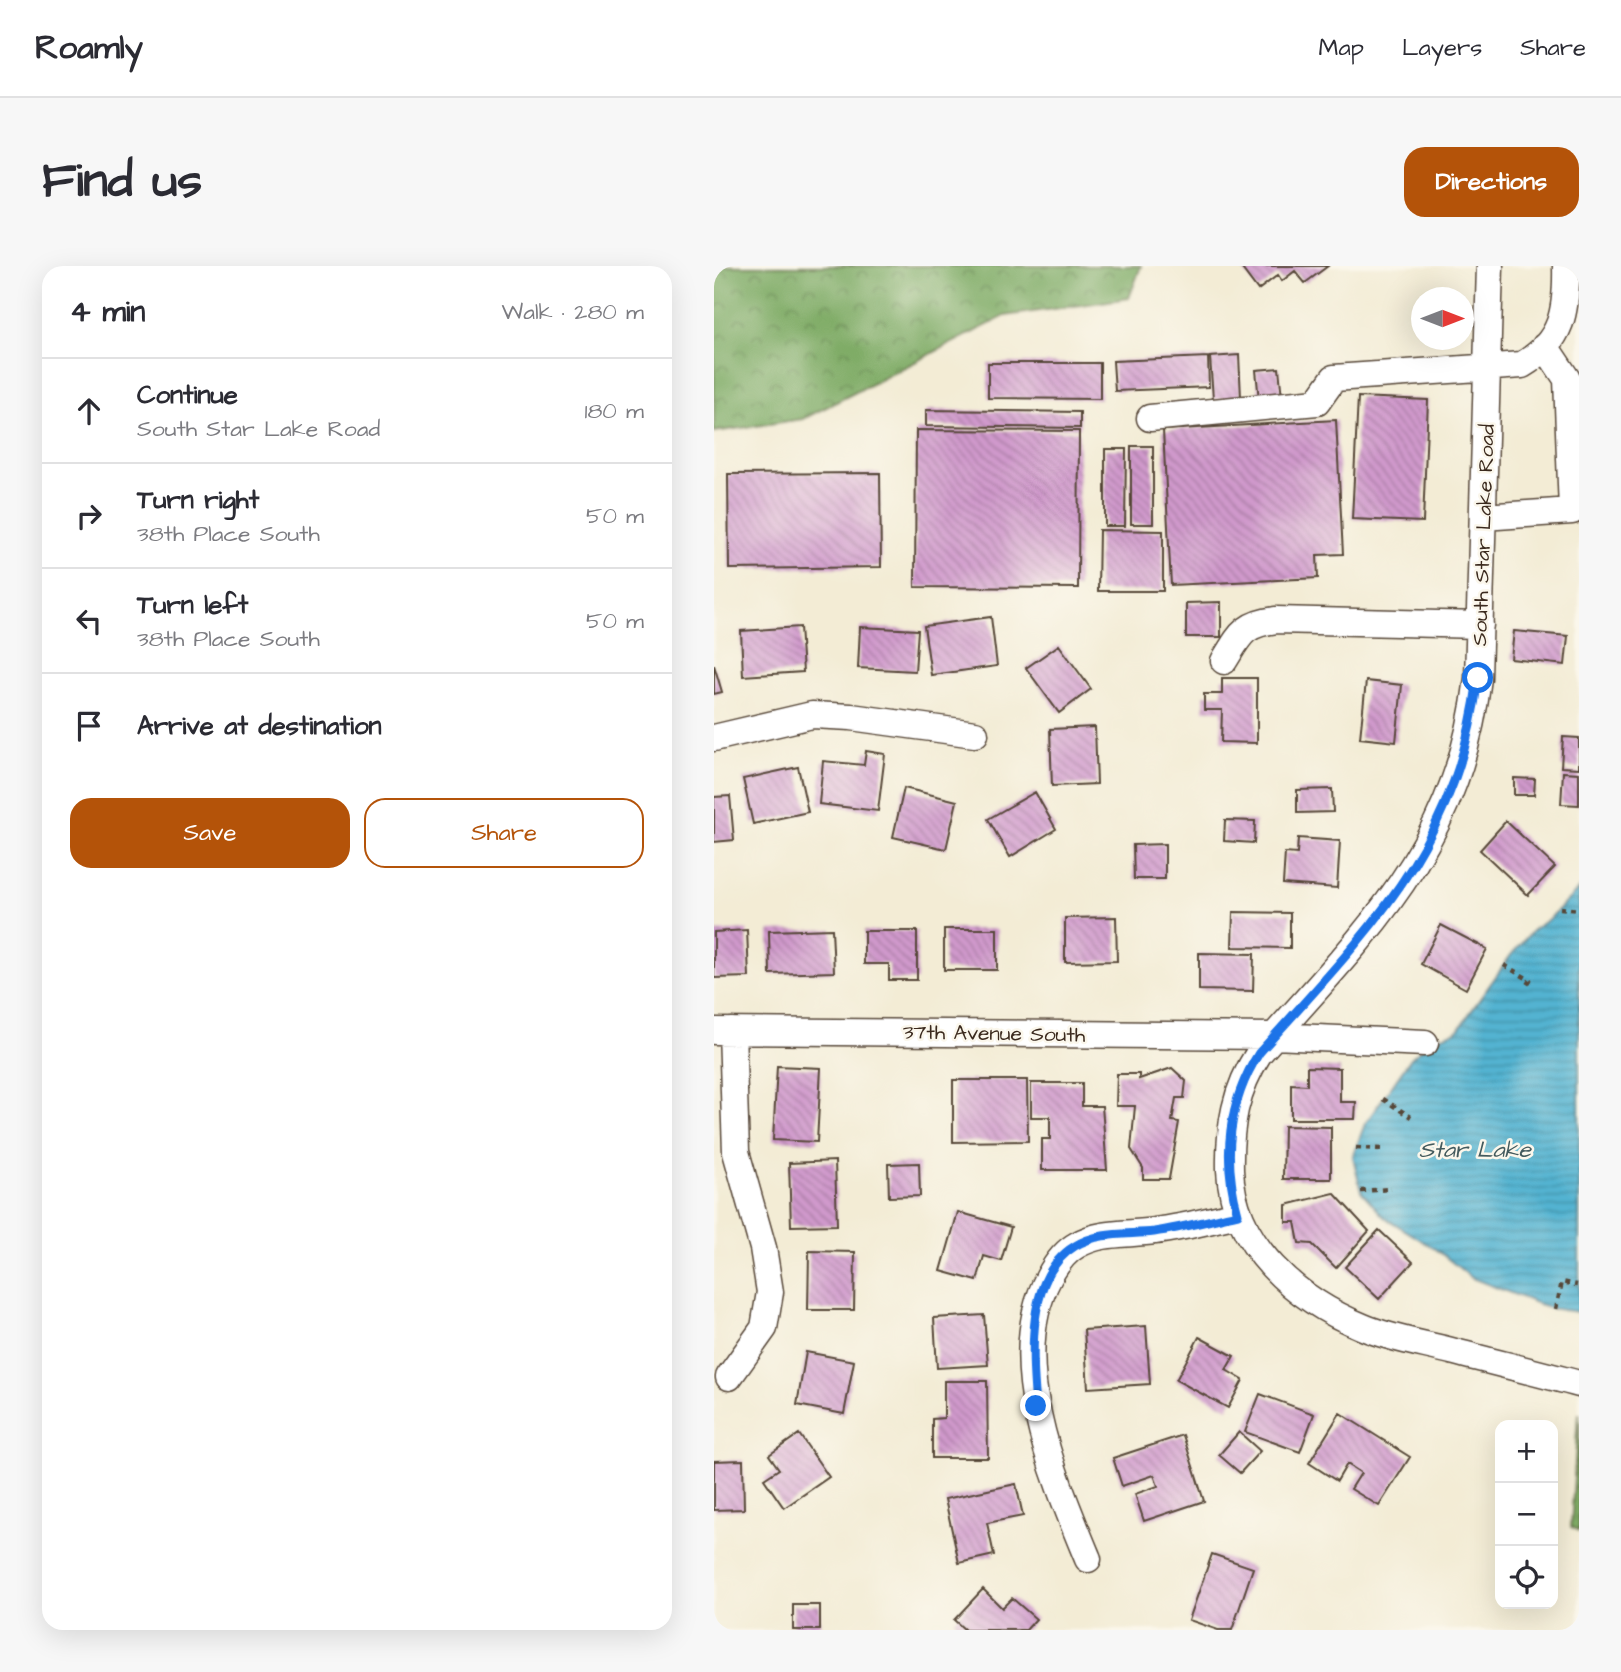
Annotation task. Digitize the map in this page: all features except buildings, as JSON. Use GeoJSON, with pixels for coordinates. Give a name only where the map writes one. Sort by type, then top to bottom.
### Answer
{"type":"FeatureCollection","features":[{"type":"Feature","properties":{"kind":"street","name":"South Star Lake Road"},"geometry":{"type":"LineString","coordinates":[[1490,266],[1478,678],[1466,749],[1457,778],[1432,836],[1386,908],[1274,1036],[1246,1074],[1233,1111],[1231,1176],[1238,1214],[1260,1250],[1287,1282],[1340,1317],[1366,1329],[1579,1384]]}},
{"type":"Feature","properties":{"kind":"street"},"geometry":{"type":"LineString","coordinates":[[1150,418],[1317,402],[1334,378],[1522,365],[1545,346],[1566,309],[1566,266]]}},
{"type":"Feature","properties":{"kind":"street"},"geometry":{"type":"LineString","coordinates":[[1483,517],[1572,511],[1567,379],[1545,346]]}},
{"type":"Feature","properties":{"kind":"street"},"geometry":{"type":"LineString","coordinates":[[1224,661],[1241,632],[1256,622],[1276,620],[1480,625]]}},
{"type":"Feature","properties":{"kind":"street"},"geometry":{"type":"LineString","coordinates":[[714,738],[812,715],[851,717],[975,734]]}},
{"type":"Feature","properties":{"kind":"street"},"geometry":{"type":"LineString","coordinates":[[723,1031],[736,1152],[763,1248],[770,1292],[764,1328],[729,1377]]}},
{"type":"Feature","properties":{"kind":"street","name":"37th Avenue South"},"geometry":{"type":"LineString","coordinates":[[723,1031],[1274,1036],[1425,1043]]}},
{"type":"Feature","properties":{"kind":"street"},"geometry":{"type":"LineString","coordinates":[[1088,1559],[1056,1481],[1036,1406],[1035,1328],[1043,1289],[1063,1255],[1075,1245],[1095,1237],[1177,1228],[1238,1214]]}},
{"type":"Feature","properties":{"kind":"path"},"geometry":{"type":"LineString","coordinates":[[1560,908],[1579,910]]}},
{"type":"Feature","properties":{"kind":"path"},"geometry":{"type":"LineString","coordinates":[[1504,965],[1530,980],[1526,986]]}},
{"type":"Feature","properties":{"kind":"path"},"geometry":{"type":"LineString","coordinates":[[1383,1098],[1411,1117]]}},
{"type":"Feature","properties":{"kind":"path"},"geometry":{"type":"LineString","coordinates":[[1356,1148],[1384,1149]]}},
{"type":"Feature","properties":{"kind":"path"},"geometry":{"type":"LineString","coordinates":[[1361,1191],[1391,1189]]}},
{"type":"Feature","properties":{"kind":"path"},"geometry":{"type":"LineString","coordinates":[[1556,1309],[1562,1282],[1577,1285]]}},
{"type":"Feature","properties":{"kind":"green space"},"geometry":{"type":"Polygon","coordinates":[[[714,266],[1141,266],[1129,298],[1005,316],[803,419],[714,432],[714,266]]]}},
{"type":"Feature","properties":{"kind":"green space"},"geometry":{"type":"Polygon","coordinates":[[[1579,1414],[1579,1531],[1571,1527],[1579,1414]]]}},
{"type":"Feature","properties":{"kind":"water","name":"Star Lake"},"geometry":{"type":"Polygon","coordinates":[[[1579,889],[1579,1312],[1549,1308],[1472,1278],[1437,1250],[1384,1217],[1361,1191],[1353,1156],[1365,1124],[1411,1058],[1433,1039],[1457,1031],[1511,955],[1534,929],[1550,918],[1579,889]]]}},
{"type":"Feature","properties":{"kind":"route"},"geometry":{"type":"LineString","coordinates":[[1036,1406],[1033,1355],[1038,1305],[1052,1271],[1063,1255],[1075,1245],[1095,1237],[1177,1228],[1238,1214],[1233,1194],[1229,1148],[1233,1111],[1246,1074],[1259,1053],[1386,908],[1432,836],[1443,814],[1466,749],[1478,678]]}}]}
